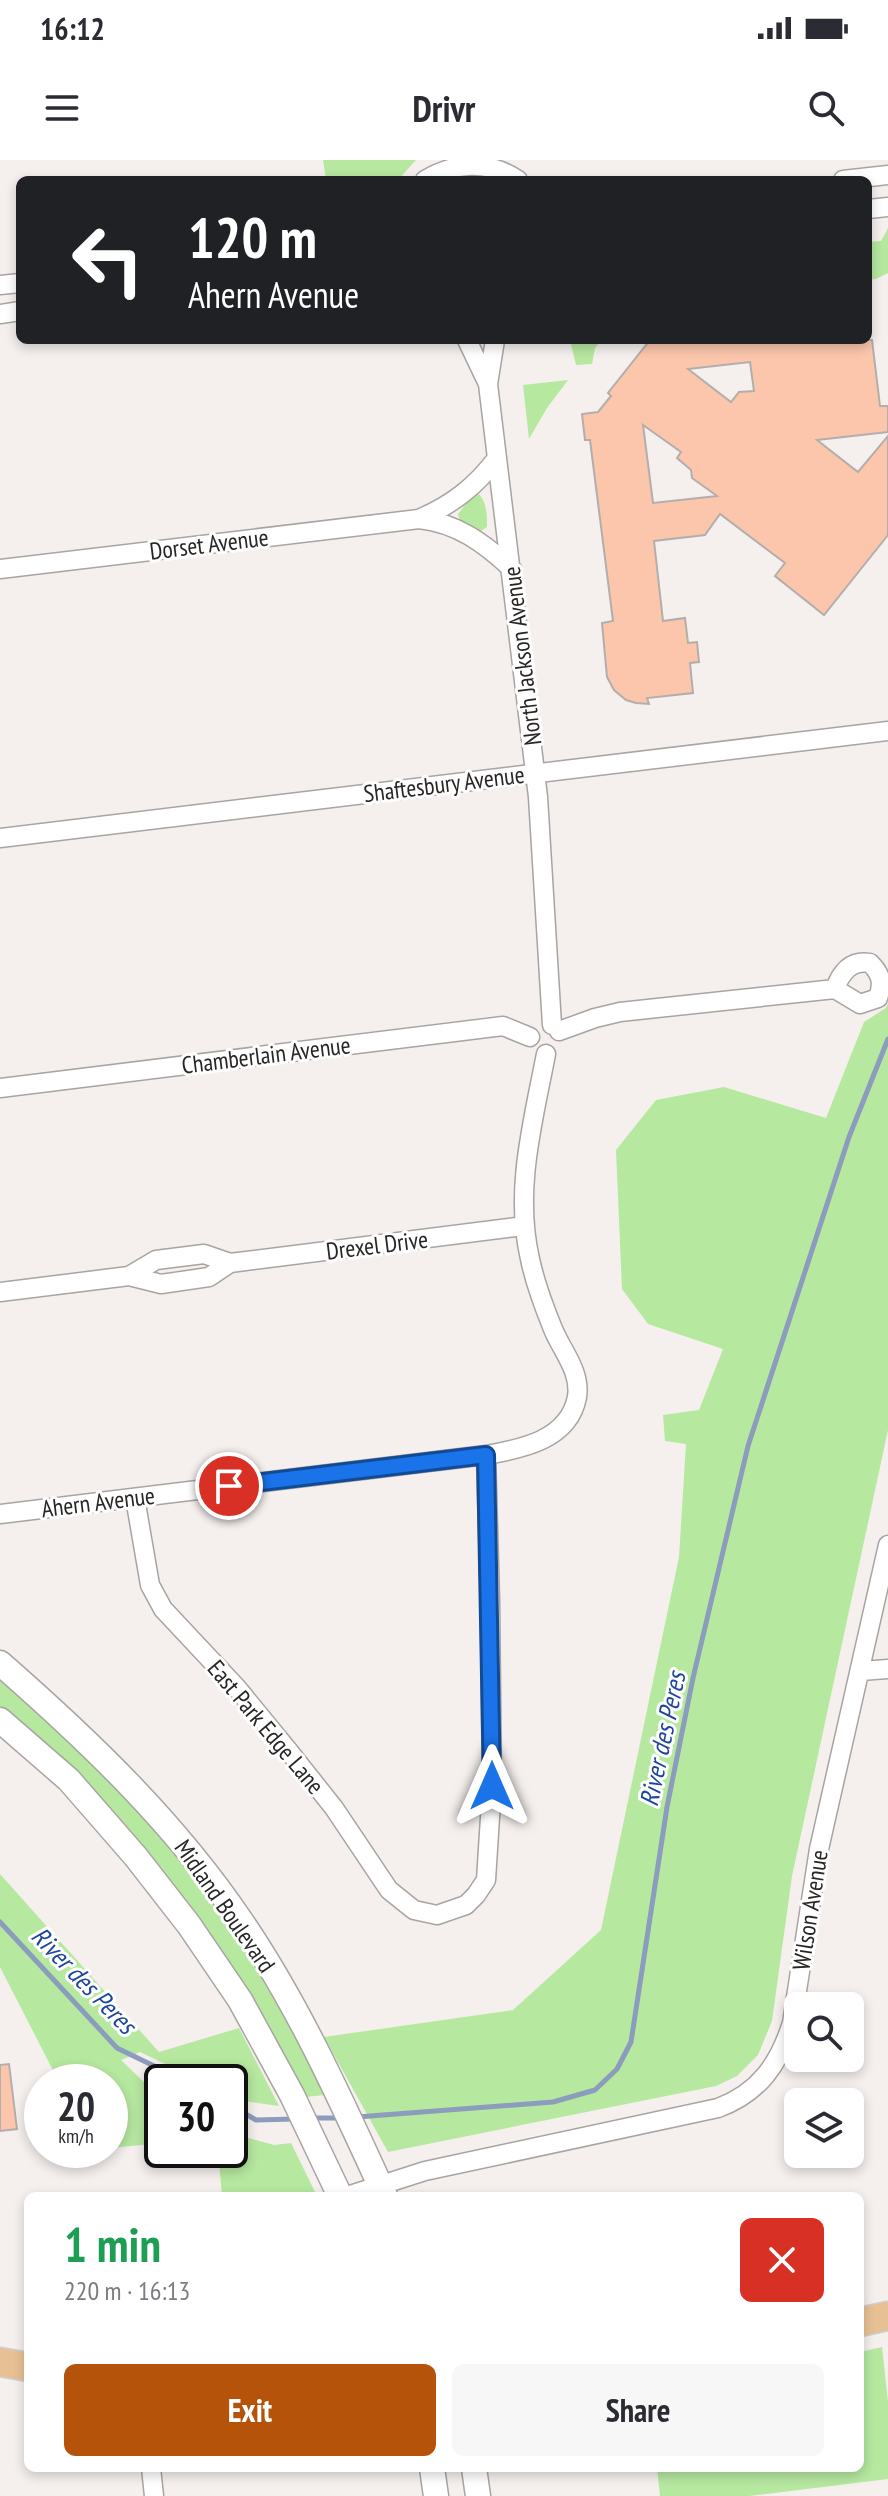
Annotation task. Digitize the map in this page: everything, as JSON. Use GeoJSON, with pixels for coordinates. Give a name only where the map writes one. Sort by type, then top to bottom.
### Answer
{"type":"FeatureCollection","features":[{"type":"Feature","properties":{"kind":"main road","name":"Midland Boulevard"},"geometry":{"type":"LineString","coordinates":[[0,1663],[75,1728],[128,1781],[186,1848],[241,1921],[287,1997],[338,2095],[382,2190]]}},
{"type":"Feature","properties":{"kind":"main road","name":"Midland Boulevard"},"geometry":{"type":"LineString","coordinates":[[0,1720],[69,1780],[172,1902],[240,2000],[292,2095],[338,2192]]}},
{"type":"Feature","properties":{"kind":"main road"},"geometry":{"type":"LineString","coordinates":[[864,2321],[888,2316]]}},
{"type":"Feature","properties":{"kind":"main road"},"geometry":{"type":"LineString","coordinates":[[0,2362],[24,2366]]}},
{"type":"Feature","properties":{"kind":"main road"},"geometry":{"type":"LineString","coordinates":[[433,2472],[436,2496]]}},
{"type":"Feature","properties":{"kind":"main road"},"geometry":{"type":"LineString","coordinates":[[475,2472],[478,2496]]}},
{"type":"Feature","properties":{"kind":"street"},"geometry":{"type":"LineString","coordinates":[[431,176],[447,168],[471,164],[492,164],[512,176]]}},
{"type":"Feature","properties":{"kind":"street","name":"North Jackson Avenue"},"geometry":{"type":"LineString","coordinates":[[469,344],[488,384]]}},
{"type":"Feature","properties":{"kind":"street","name":"North Jackson Avenue"},"geometry":{"type":"LineString","coordinates":[[494,344],[488,384],[535,773],[556,1028]]}},
{"type":"Feature","properties":{"kind":"street","name":"Dorset Avenue"},"geometry":{"type":"LineString","coordinates":[[419,519],[445,508],[465,493],[497,458]]}},
{"type":"Feature","properties":{"kind":"street","name":"Dorset Avenue"},"geometry":{"type":"LineString","coordinates":[[0,569],[419,519],[438,521],[461,530],[486,545],[512,569]]}},
{"type":"Feature","properties":{"kind":"street","name":"Shaftesbury Avenue"},"geometry":{"type":"LineString","coordinates":[[0,838],[888,731]]}},
{"type":"Feature","properties":{"kind":"street"},"geometry":{"type":"LineString","coordinates":[[546,1054],[536,1051],[530,1037],[538,1025],[556,1028],[620,1012],[835,989]]}},
{"type":"Feature","properties":{"kind":"street","name":"Chamberlain Avenue"},"geometry":{"type":"LineString","coordinates":[[0,1088],[503,1026],[530,1037]]}},
{"type":"Feature","properties":{"kind":"street"},"geometry":{"type":"LineString","coordinates":[[524,1226],[525,1157],[546,1054],[559,1046],[556,1028]]}},
{"type":"Feature","properties":{"kind":"street","name":"Drexel Drive"},"geometry":{"type":"LineString","coordinates":[[0,1292],[129,1276],[161,1284],[209,1277],[230,1263],[524,1226]]}},
{"type":"Feature","properties":{"kind":"street","name":"Ahern Avenue"},"geometry":{"type":"LineString","coordinates":[[0,1514],[486,1455],[534,1445],[551,1435],[567,1419],[575,1405],[577,1382],[543,1303],[530,1262],[524,1226]]}},
{"type":"Feature","properties":{"kind":"street","name":"East Park Edge Lane"},"geometry":{"type":"LineString","coordinates":[[135,1498],[150,1585],[163,1609],[237,1688],[287,1749],[334,1808],[389,1890],[414,1910],[437,1915],[466,1905],[486,1880],[492,1786],[486,1455]]}},
{"type":"Feature","properties":{"kind":"street","name":"Wilson Avenue"},"geometry":{"type":"LineString","coordinates":[[382,2190],[425,2171],[718,2108],[738,2100],[767,2076],[786,2043],[792,2023],[819,1849],[888,1545]]}},
{"type":"Feature","properties":{"kind":"street"},"geometry":{"type":"LineString","coordinates":[[861,1671],[888,1669]]}},
{"type":"Feature","properties":{"kind":"street"},"geometry":{"type":"LineString","coordinates":[[151,2472],[154,2496]]}},
{"type":"Feature","properties":{"kind":"green space"},"geometry":{"type":"Polygon","coordinates":[[[323,160],[416,160],[402,176],[325,176],[323,160]]]}},
{"type":"Feature","properties":{"kind":"green space"},"geometry":{"type":"Polygon","coordinates":[[[888,228],[888,273],[872,280],[872,242],[881,241],[888,228]]]}},
{"type":"Feature","properties":{"kind":"green space"},"geometry":{"type":"Polygon","coordinates":[[[571,344],[598,344],[592,364],[576,365],[571,344]]]}},
{"type":"Feature","properties":{"kind":"green space"},"geometry":{"type":"Polygon","coordinates":[[[568,380],[547,408],[529,439],[523,385],[568,380]]]}},
{"type":"Feature","properties":{"kind":"green space"},"geometry":{"type":"Polygon","coordinates":[[[479,494],[487,518],[487,527],[481,531],[460,521],[458,514],[473,495],[479,494]]]}},
{"type":"Feature","properties":{"kind":"green space"},"geometry":{"type":"Polygon","coordinates":[[[888,1003],[888,1430],[792,1876],[772,2021],[758,2055],[737,2076],[716,2086],[388,2152],[324,2037],[513,2010],[601,1930],[679,1557],[686,1444],[665,1441],[663,1415],[699,1410],[723,1349],[648,1324],[622,1289],[616,1150],[656,1100],[724,1087],[826,1118],[864,1022],[886,1008],[888,1003]]]}},
{"type":"Feature","properties":{"kind":"green space"},"geometry":{"type":"Polygon","coordinates":[[[0,1678],[83,1752],[160,1834],[195,1878],[259,1970],[287,2018],[324,2095],[306,2097],[20,1724],[0,1708],[0,1678]]]}},
{"type":"Feature","properties":{"kind":"green space"},"geometry":{"type":"Polygon","coordinates":[[[0,1874],[159,2052],[239,2028],[279,2106],[248,2102],[248,2064],[165,2064],[140,2052],[121,2060],[125,2064],[50,2064],[0,1967],[0,1874]]]}},
{"type":"Feature","properties":{"kind":"green space"},"geometry":{"type":"Polygon","coordinates":[[[128,2067],[144,2082],[144,2145],[128,2146],[128,2067]]]}},
{"type":"Feature","properties":{"kind":"green space"},"geometry":{"type":"Polygon","coordinates":[[[248,2138],[274,2145],[291,2143],[315,2192],[222,2192],[220,2168],[248,2168],[248,2138]]]}},
{"type":"Feature","properties":{"kind":"green space"},"geometry":{"type":"Polygon","coordinates":[[[882,2347],[888,2402],[888,2479],[749,2496],[660,2496],[657,2472],[864,2472],[864,2351],[882,2347]]]}},
{"type":"Feature","properties":{"kind":"building"},"geometry":{"type":"Polygon","coordinates":[[[872,340],[880,406],[888,406],[888,432],[817,440],[858,472],[888,436],[888,535],[824,615],[775,576],[785,563],[720,514],[705,535],[654,541],[663,621],[685,618],[688,643],[697,642],[699,662],[690,663],[693,693],[647,698],[649,704],[626,700],[614,690],[607,677],[602,623],[613,621],[590,440],[585,440],[582,414],[598,412],[611,396],[608,393],[647,344],[872,344],[872,340]],[[750,362],[688,369],[731,402],[739,392],[754,391],[750,362]],[[643,425],[653,503],[717,496],[692,478],[691,470],[677,458],[681,452],[643,425]]]}},
{"type":"Feature","properties":{"kind":"building"},"geometry":{"type":"Polygon","coordinates":[[[9,2064],[17,2129],[0,2131],[0,2065],[9,2064]]]}},
{"type":"Feature","properties":{"kind":"waterway","name":"River des Peres"},"geometry":{"type":"LineString","coordinates":[[357,2117],[553,2102],[595,2090],[617,2069],[631,2042],[667,1807],[693,1678],[748,1446],[849,1137],[888,1039]]}},
{"type":"Feature","properties":{"kind":"waterway","name":"River des Peres"},"geometry":{"type":"LineString","coordinates":[[0,1922],[117,2048],[150,2064]]}},
{"type":"Feature","properties":{"kind":"waterway","name":"River des Peres"},"geometry":{"type":"LineString","coordinates":[[248,2115],[256,2120],[295,2119]]}},
{"type":"Feature","properties":{"kind":"waterway","name":"River des Peres"},"geometry":{"type":"LineString","coordinates":[[313,2118],[339,2118]]}},
{"type":"Feature","properties":{"kind":"route"},"geometry":{"type":"LineString","coordinates":[[229,1486],[486,1455],[492,1786]]}}]}
